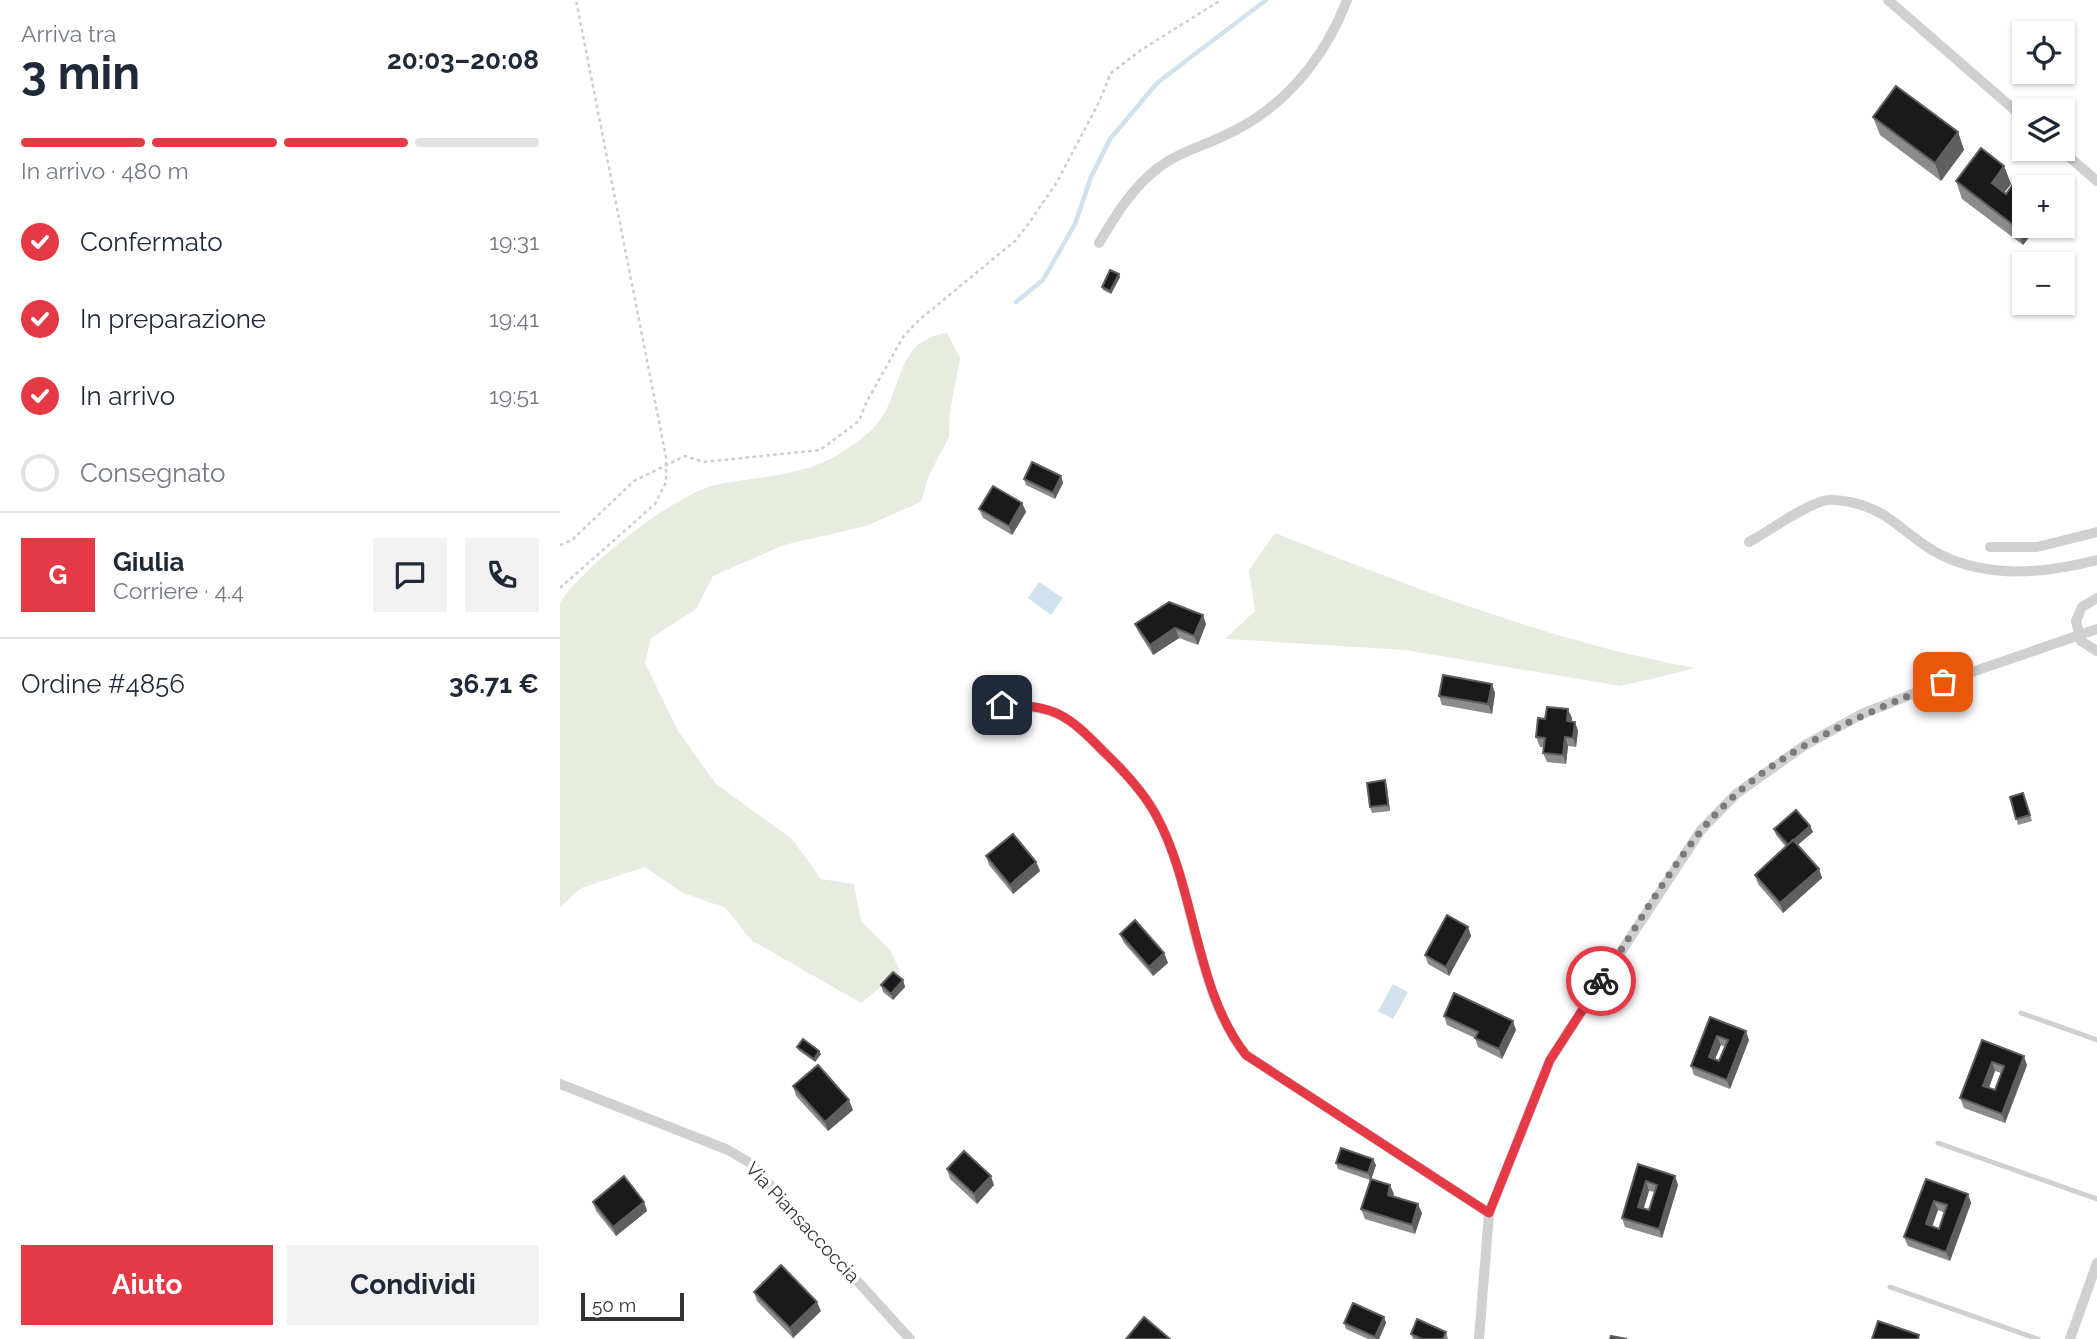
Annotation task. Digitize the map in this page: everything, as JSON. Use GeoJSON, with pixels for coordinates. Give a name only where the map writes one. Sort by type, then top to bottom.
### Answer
{"type":"FeatureCollection","features":[{"type":"Feature","properties":{"kind":"street"},"geometry":{"type":"LineString","coordinates":[[1099,243],[1130,194],[1157,169],[1174,158],[1241,128],[1289,92],[1321,52],[1347,0]]}},
{"type":"Feature","properties":{"kind":"street"},"geometry":{"type":"LineString","coordinates":[[1888,0],[2012,108]]}},
{"type":"Feature","properties":{"kind":"street"},"geometry":{"type":"LineString","coordinates":[[2074,161],[2097,181]]}},
{"type":"Feature","properties":{"kind":"street"},"geometry":{"type":"LineString","coordinates":[[1749,542],[1824,500],[1839,500],[1879,511],[1941,554],[1963,563],[2026,572],[2050,572],[2097,560]]}},
{"type":"Feature","properties":{"kind":"street"},"geometry":{"type":"LineString","coordinates":[[1990,547],[2037,547],[2097,532]]}},
{"type":"Feature","properties":{"kind":"street"},"geometry":{"type":"LineString","coordinates":[[2097,598],[2082,607],[2077,616],[2078,636],[2086,646],[2097,651]]}},
{"type":"Feature","properties":{"kind":"street"},"geometry":{"type":"LineString","coordinates":[[1479,1339],[1489,1213],[1550,1060],[1701,830],[1736,794],[1805,745],[1862,714],[1943,682],[2097,629]]}},
{"type":"Feature","properties":{"kind":"street"},"geometry":{"type":"LineString","coordinates":[[1002,705],[1039,706],[1070,719],[1127,775],[1157,817],[1185,895],[1215,997],[1234,1041],[1246,1055],[1489,1213]]}},
{"type":"Feature","properties":{"kind":"street","name":"Via Piansaccoccia"},"geometry":{"type":"LineString","coordinates":[[560,1084],[728,1150],[750,1163],[910,1339]]}},
{"type":"Feature","properties":{"kind":"street"},"geometry":{"type":"LineString","coordinates":[[2070,1339],[2097,1263]]}},
{"type":"Feature","properties":{"kind":"lane"},"geometry":{"type":"LineString","coordinates":[[2021,1013],[2097,1040]]}},
{"type":"Feature","properties":{"kind":"lane"},"geometry":{"type":"LineString","coordinates":[[1938,1143],[2097,1199]]}},
{"type":"Feature","properties":{"kind":"lane"},"geometry":{"type":"LineString","coordinates":[[1890,1287],[2038,1339]]}},
{"type":"Feature","properties":{"kind":"path"},"geometry":{"type":"LineString","coordinates":[[560,588],[655,504],[666,482],[666,465],[576,0]]}},
{"type":"Feature","properties":{"kind":"path"},"geometry":{"type":"LineString","coordinates":[[560,545],[572,540],[634,481],[685,456],[704,462],[820,450],[859,421],[866,403],[903,337],[919,320],[1015,241],[1029,223],[1057,182],[1099,102],[1111,73],[1140,50],[1221,0]]}},
{"type":"Feature","properties":{"kind":"shaded area"},"geometry":{"type":"Polygon","coordinates":[[[947,333],[960,358],[950,412],[949,437],[929,475],[921,502],[866,526],[784,545],[713,576],[696,609],[651,638],[645,663],[678,731],[716,784],[792,839],[821,879],[854,884],[861,921],[890,950],[900,971],[861,1003],[751,940],[726,908],[683,893],[645,867],[581,888],[560,907],[560,603],[588,571],[630,534],[697,491],[715,485],[802,470],[830,459],[848,448],[867,434],[886,411],[909,356],[930,338],[947,333]]]}},
{"type":"Feature","properties":{"kind":"shaded area"},"geometry":{"type":"Polygon","coordinates":[[[1275,533],[1430,593],[1535,628],[1588,644],[1696,668],[1621,686],[1405,650],[1225,639],[1255,611],[1249,570],[1275,533]]]}},
{"type":"Feature","properties":{"kind":"water"},"geometry":{"type":"Polygon","coordinates":[[[1039,582],[1063,598],[1051,615],[1028,598],[1039,582]]]}},
{"type":"Feature","properties":{"kind":"water"},"geometry":{"type":"Polygon","coordinates":[[[1393,984],[1408,992],[1393,1019],[1378,1011],[1393,984]]]}},
{"type":"Feature","properties":{"kind":"building"},"geometry":{"type":"Polygon","coordinates":[[[1896,86],[1958,132],[1935,163],[1873,117],[1896,86]]]}},
{"type":"Feature","properties":{"kind":"building"},"geometry":{"type":"Polygon","coordinates":[[[1981,148],[2004,166],[1992,183],[2006,194],[2012,186],[2012,224],[1956,181],[1981,148]]]}},
{"type":"Feature","properties":{"kind":"building"},"geometry":{"type":"Polygon","coordinates":[[[1110,270],[1119,274],[1110,291],[1102,287],[1110,270]]]}},
{"type":"Feature","properties":{"kind":"building"},"geometry":{"type":"Polygon","coordinates":[[[1032,462],[1061,476],[1053,493],[1024,479],[1032,462]]]}},
{"type":"Feature","properties":{"kind":"building"},"geometry":{"type":"Polygon","coordinates":[[[993,486],[1022,503],[1009,526],[979,509],[993,486]]]}},
{"type":"Feature","properties":{"kind":"building"},"geometry":{"type":"Polygon","coordinates":[[[1169,602],[1203,615],[1194,636],[1175,628],[1150,645],[1135,624],[1169,602]]]}},
{"type":"Feature","properties":{"kind":"building"},"geometry":{"type":"Polygon","coordinates":[[[1443,675],[1492,684],[1488,704],[1439,696],[1443,675]]]}},
{"type":"Feature","properties":{"kind":"building"},"geometry":{"type":"Polygon","coordinates":[[[1547,707],[1568,709],[1567,721],[1575,722],[1573,738],[1565,737],[1563,755],[1543,753],[1545,738],[1536,737],[1538,718],[1545,719],[1547,707]]]}},
{"type":"Feature","properties":{"kind":"building"},"geometry":{"type":"Polygon","coordinates":[[[1385,780],[1388,805],[1370,807],[1367,783],[1385,780]]]}},
{"type":"Feature","properties":{"kind":"building"},"geometry":{"type":"Polygon","coordinates":[[[2023,793],[2030,815],[2016,819],[2010,797],[2023,793]]]}},
{"type":"Feature","properties":{"kind":"building"},"geometry":{"type":"Polygon","coordinates":[[[1796,810],[1810,826],[1788,845],[1774,829],[1796,810]]]}},
{"type":"Feature","properties":{"kind":"building"},"geometry":{"type":"Polygon","coordinates":[[[1013,834],[1036,862],[1010,885],[986,856],[1013,834]]]}},
{"type":"Feature","properties":{"kind":"building"},"geometry":{"type":"Polygon","coordinates":[[[1793,840],[1819,869],[1780,903],[1755,875],[1793,840]]]}},
{"type":"Feature","properties":{"kind":"building"},"geometry":{"type":"Polygon","coordinates":[[[1447,915],[1468,927],[1446,967],[1425,955],[1447,915]]]}},
{"type":"Feature","properties":{"kind":"building"},"geometry":{"type":"Polygon","coordinates":[[[1135,920],[1164,953],[1149,967],[1120,934],[1135,920]]]}},
{"type":"Feature","properties":{"kind":"building"},"geometry":{"type":"Polygon","coordinates":[[[893,972],[903,980],[891,994],[881,985],[893,972]]]}},
{"type":"Feature","properties":{"kind":"building"},"geometry":{"type":"Polygon","coordinates":[[[1454,993],[1513,1021],[1499,1049],[1475,1038],[1478,1032],[1444,1016],[1454,993]]]}},
{"type":"Feature","properties":{"kind":"building"},"geometry":{"type":"Polygon","coordinates":[[[1710,1017],[1746,1031],[1727,1080],[1691,1066],[1710,1017]],[[1717,1036],[1709,1057],[1719,1061],[1728,1040],[1717,1036]]]}},
{"type":"Feature","properties":{"kind":"building"},"geometry":{"type":"Polygon","coordinates":[[[803,1039],[819,1051],[814,1059],[797,1047],[803,1039]]]}},
{"type":"Feature","properties":{"kind":"building"},"geometry":{"type":"Polygon","coordinates":[[[1982,1040],[2024,1056],[2002,1114],[1960,1098],[1982,1040]],[[1992,1062],[1983,1086],[1995,1090],[2004,1066],[1992,1062]]]}},
{"type":"Feature","properties":{"kind":"building"},"geometry":{"type":"Polygon","coordinates":[[[818,1065],[849,1100],[825,1122],[793,1086],[818,1065]]]}},
{"type":"Feature","properties":{"kind":"building"},"geometry":{"type":"Polygon","coordinates":[[[1341,1148],[1373,1159],[1368,1173],[1336,1163],[1341,1148]]]}},
{"type":"Feature","properties":{"kind":"building"},"geometry":{"type":"Polygon","coordinates":[[[964,1151],[991,1176],[974,1194],[947,1169],[964,1151]]]}},
{"type":"Feature","properties":{"kind":"building"},"geometry":{"type":"Polygon","coordinates":[[[1638,1164],[1675,1176],[1659,1229],[1622,1218],[1638,1164]],[[1646,1181],[1638,1207],[1649,1210],[1657,1185],[1646,1181]]]}},
{"type":"Feature","properties":{"kind":"building"},"geometry":{"type":"Polygon","coordinates":[[[624,1176],[644,1202],[613,1227],[593,1202],[624,1176]]]}},
{"type":"Feature","properties":{"kind":"building"},"geometry":{"type":"Polygon","coordinates":[[[1371,1179],[1390,1185],[1388,1195],[1418,1204],[1412,1225],[1361,1209],[1371,1179]]]}},
{"type":"Feature","properties":{"kind":"building"},"geometry":{"type":"Polygon","coordinates":[[[1926,1179],[1968,1194],[1946,1252],[1904,1237],[1926,1179]],[[1934,1201],[1926,1224],[1939,1229],[1947,1205],[1934,1201]]]}},
{"type":"Feature","properties":{"kind":"building"},"geometry":{"type":"Polygon","coordinates":[[[781,1265],[817,1302],[790,1328],[754,1292],[781,1265]]]}},
{"type":"Feature","properties":{"kind":"building"},"geometry":{"type":"Polygon","coordinates":[[[1353,1303],[1384,1317],[1375,1337],[1344,1323],[1353,1303]]]}},
{"type":"Feature","properties":{"kind":"building"},"geometry":{"type":"Polygon","coordinates":[[[1144,1317],[1170,1339],[1126,1339],[1144,1317]]]}},
{"type":"Feature","properties":{"kind":"building"},"geometry":{"type":"Polygon","coordinates":[[[1417,1319],[1446,1332],[1443,1339],[1422,1339],[1411,1334],[1417,1319]]]}},
{"type":"Feature","properties":{"kind":"building"},"geometry":{"type":"Polygon","coordinates":[[[1878,1321],[1919,1335],[1918,1339],[1872,1339],[1878,1321]]]}},
{"type":"Feature","properties":{"kind":"waterway"},"geometry":{"type":"LineString","coordinates":[[1016,302],[1043,280],[1075,224],[1091,177],[1110,139],[1157,83],[1266,0]]}},
{"type":"Feature","properties":{"kind":"way so far"},"geometry":{"type":"LineString","coordinates":[[1601,981],[1701,830],[1736,794],[1805,745],[1832,730],[1862,714],[1943,682]]}},
{"type":"Feature","properties":{"kind":"route"},"geometry":{"type":"LineString","coordinates":[[1002,705],[1039,706],[1070,719],[1127,775],[1157,817],[1185,895],[1215,997],[1234,1041],[1246,1055],[1264,1070],[1489,1213],[1550,1060],[1601,981]]}}]}
